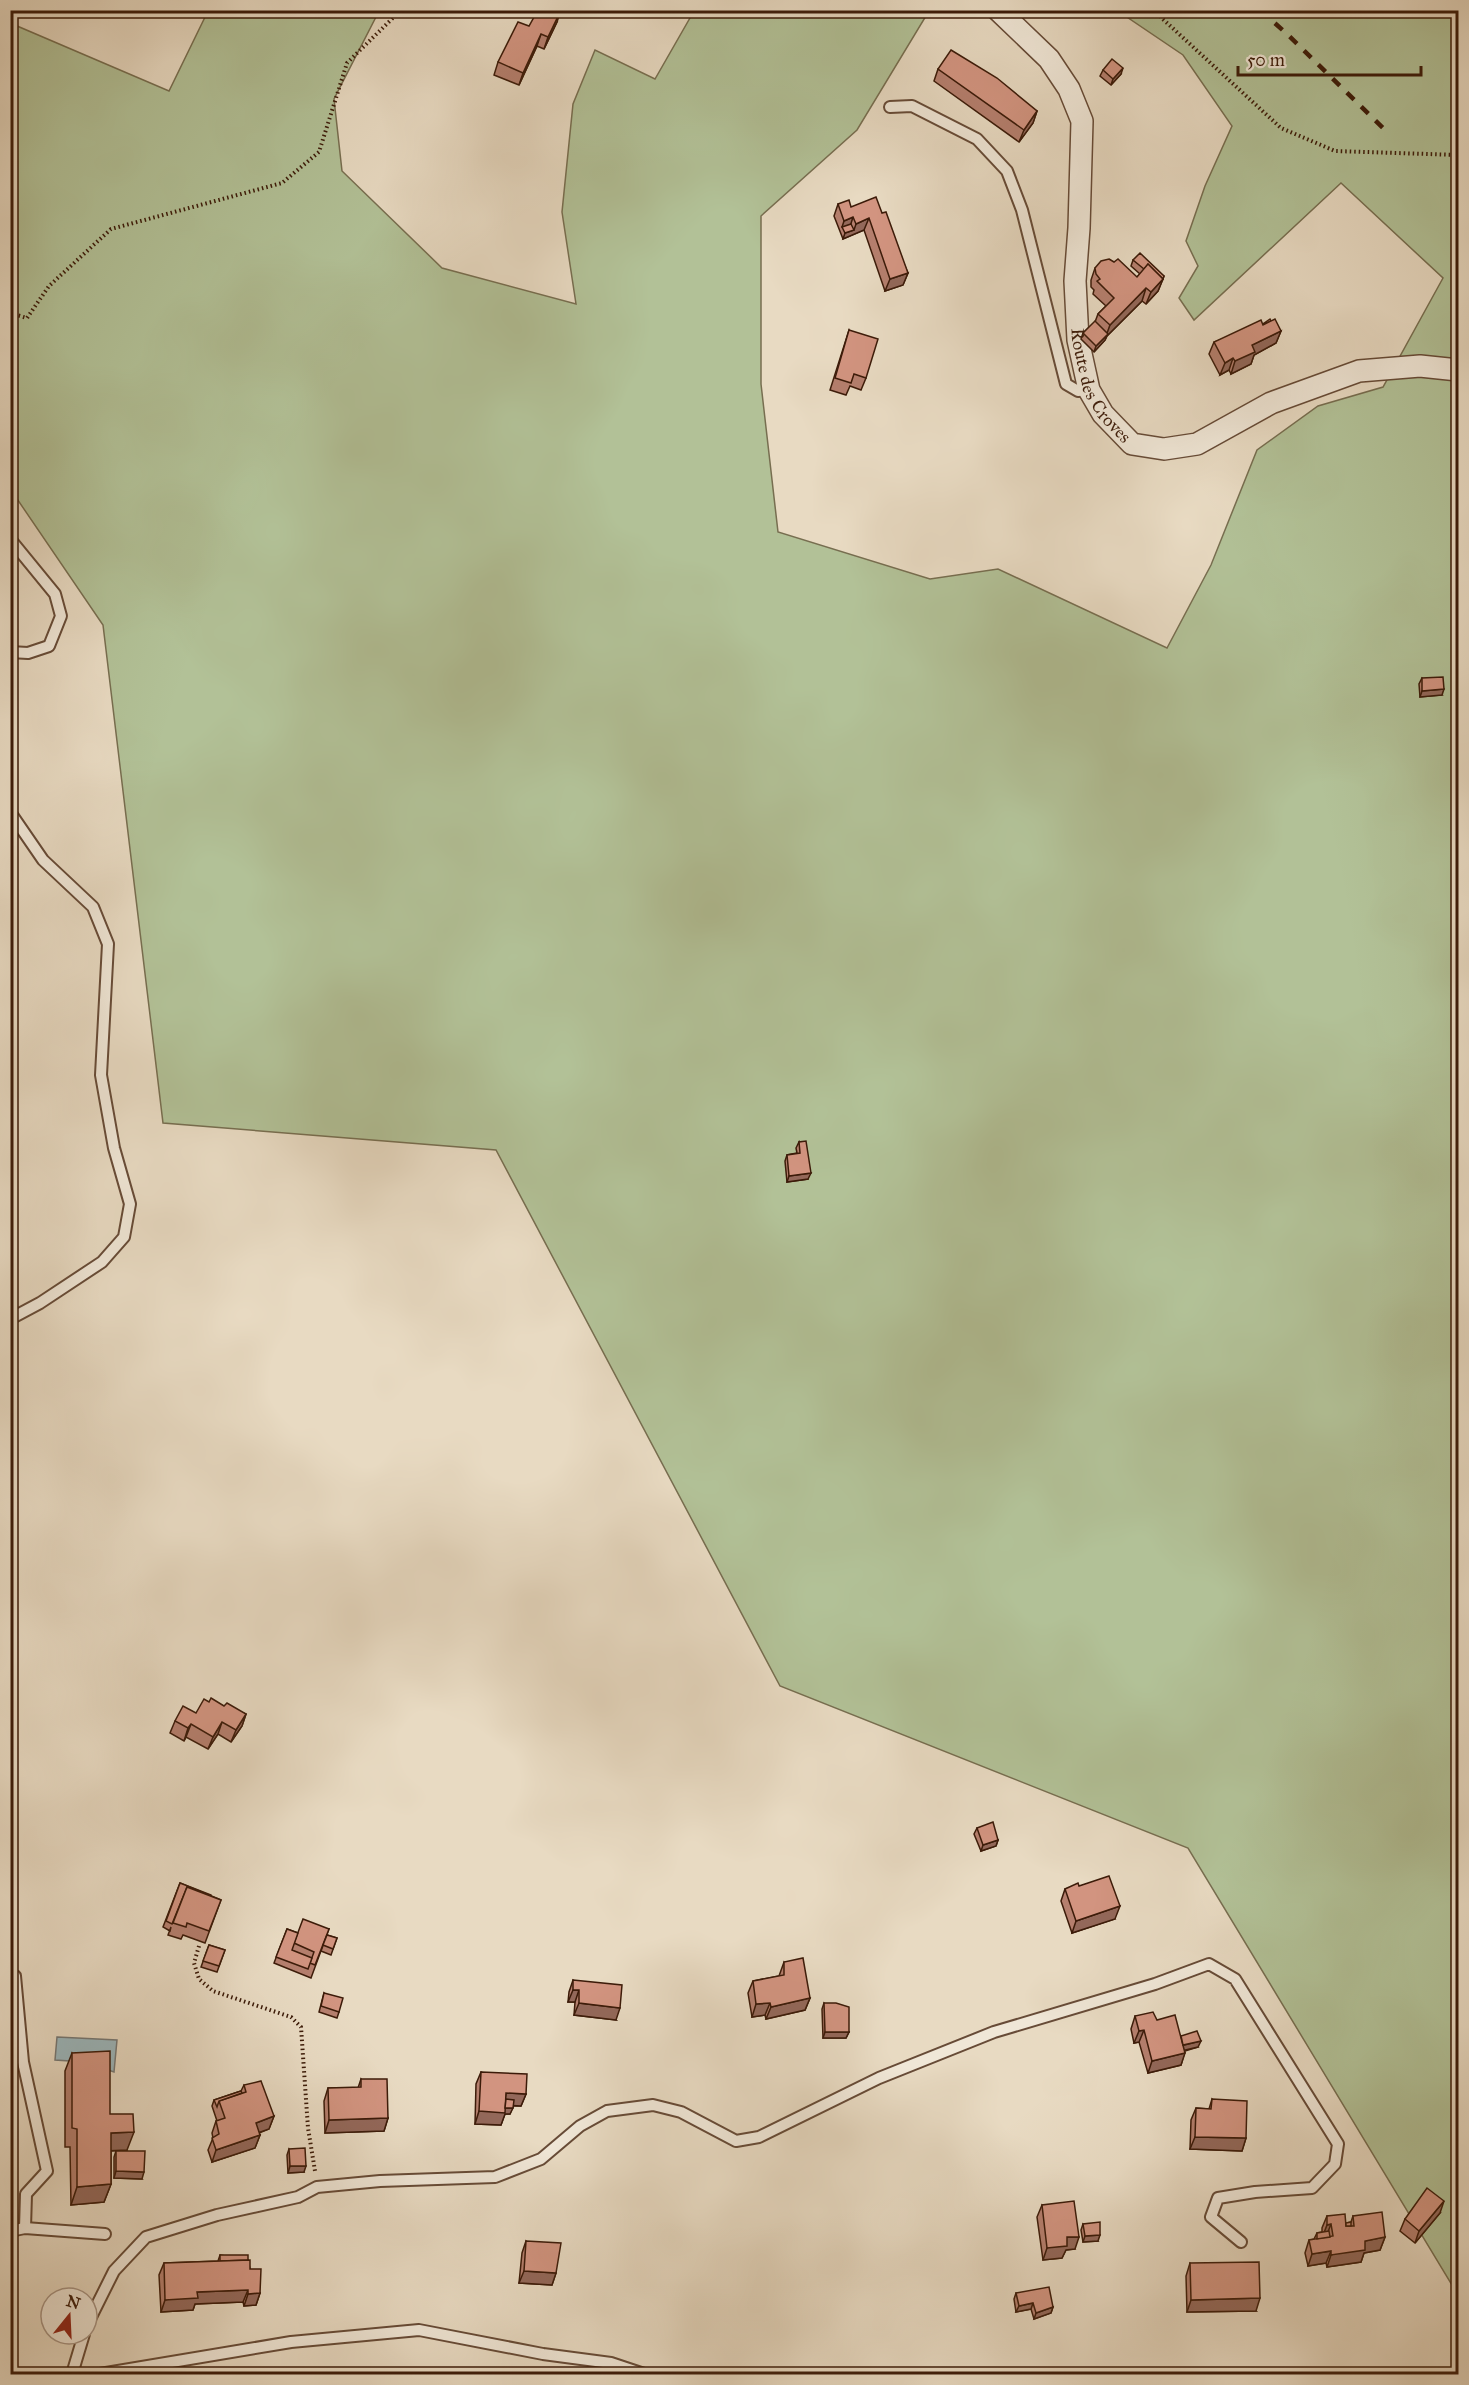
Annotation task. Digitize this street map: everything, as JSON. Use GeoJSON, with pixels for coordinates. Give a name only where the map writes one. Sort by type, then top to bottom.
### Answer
{"type":"FeatureCollection","features":[{"type":"Feature","properties":{"kind":"street","name":"Route des Croves"},"geometry":{"type":"LineString","coordinates":[[998,10],[1049,58],[1069,89],[1082,121],[1075,281],[1078,340],[1089,390],[1103,414],[1132,444],[1164,449],[1197,444],[1271,403],[1359,371],[1420,366],[1458,370]]}},
{"type":"Feature","properties":{"kind":"lane"},"geometry":{"type":"LineString","coordinates":[[890,107],[912,106],[977,139],[1007,171],[1022,210],[1066,384],[1078,391],[1089,390]]}},
{"type":"Feature","properties":{"kind":"lane"},"geometry":{"type":"LineString","coordinates":[[10,539],[55,594],[61,616],[49,646],[27,653],[10,652]]}},
{"type":"Feature","properties":{"kind":"lane"},"geometry":{"type":"LineString","coordinates":[[10,812],[43,860],[93,907],[108,944],[101,1076],[114,1148],[130,1204],[124,1237],[102,1262],[40,1303],[10,1319]]}},
{"type":"Feature","properties":{"kind":"lane"},"geometry":{"type":"LineString","coordinates":[[99,2301],[114,2271],[146,2237],[217,2215],[298,2197],[317,2187],[380,2181],[495,2177],[542,2159],[580,2126],[608,2111],[653,2105],[681,2112],[736,2141],[759,2137],[879,2078],[994,2032],[1155,1984],[1209,1964],[1235,1979],[1338,2144],[1335,2163],[1312,2188],[1255,2192],[1218,2198],[1211,2217],[1241,2242]]}},
{"type":"Feature","properties":{"kind":"lane"},"geometry":{"type":"LineString","coordinates":[[15,1976],[23,2062],[47,2171],[26,2194],[25,2228]]}},
{"type":"Feature","properties":{"kind":"lane"},"geometry":{"type":"LineString","coordinates":[[10,2231],[25,2228],[105,2234]]}},
{"type":"Feature","properties":{"kind":"lane"},"geometry":{"type":"LineString","coordinates":[[100,2374],[291,2342],[419,2330],[543,2354],[611,2363],[644,2374]]}},
{"type":"Feature","properties":{"kind":"lane"},"geometry":{"type":"LineString","coordinates":[[72,2374],[80,2346]]}},
{"type":"Feature","properties":{"kind":"path"},"geometry":{"type":"LineString","coordinates":[[10,313],[27,318],[49,286],[111,229],[282,183],[319,152],[347,63],[400,10]]}},
{"type":"Feature","properties":{"kind":"path"},"geometry":{"type":"LineString","coordinates":[[1153,10],[1281,128],[1335,151],[1458,155]]}},
{"type":"Feature","properties":{"kind":"path"},"geometry":{"type":"LineString","coordinates":[[199,1946],[194,1963],[199,1979],[213,1991],[291,2017],[301,2027],[308,2128],[317,2187]]}},
{"type":"Feature","properties":{"kind":"green space"},"geometry":{"type":"Polygon","coordinates":[[[208,11],[383,11],[376,17],[334,99],[342,171],[442,268],[576,304],[562,212],[573,104],[595,50],[655,79],[694,11],[929,11],[857,130],[761,216],[761,384],[778,532],[930,579],[998,569],[1167,648],[1211,565],[1257,450],[1318,406],[1383,387],[1443,278],[1341,183],[1194,320],[1179,298],[1198,266],[1186,241],[1205,186],[1232,126],[1183,55],[1118,11],[1458,11],[1458,2295],[1188,1848],[780,1686],[496,1150],[163,1123],[103,625],[11,490],[10,23],[169,91],[208,11]]]}},
{"type":"Feature","properties":{"kind":"water"},"geometry":{"type":"Polygon","coordinates":[[[57,2037],[117,2040],[114,2072],[85,2062],[55,2060],[57,2037]]]}},
{"type":"Feature","properties":{"kind":"building"},"geometry":{"type":"Polygon","coordinates":[[[538,10],[561,10],[548,37],[541,34],[523,73],[498,62],[518,22],[529,26],[538,10]]]}},
{"type":"Feature","properties":{"kind":"building"},"geometry":{"type":"Polygon","coordinates":[[[951,50],[997,78],[1037,111],[1024,130],[938,69],[951,50]]]}},
{"type":"Feature","properties":{"kind":"building"},"geometry":{"type":"Polygon","coordinates":[[[1112,59],[1123,68],[1113,79],[1103,70],[1112,59]]]}},
{"type":"Feature","properties":{"kind":"building"},"geometry":{"type":"Polygon","coordinates":[[[876,197],[882,213],[886,212],[908,273],[890,279],[869,218],[856,224],[853,217],[844,221],[838,204],[849,200],[851,207],[876,197]]]}},
{"type":"Feature","properties":{"kind":"building"},"geometry":{"type":"Polygon","coordinates":[[[851,224],[854,230],[845,233],[842,227],[851,224]]]}},
{"type":"Feature","properties":{"kind":"building"},"geometry":{"type":"Polygon","coordinates":[[[1140,253],[1164,276],[1163,279],[1148,264],[1144,269],[1133,260],[1140,253]]]}},
{"type":"Feature","properties":{"kind":"building"},"geometry":{"type":"Polygon","coordinates":[[[1109,259],[1114,262],[1118,259],[1137,277],[1148,264],[1163,279],[1151,292],[1146,288],[1110,325],[1098,314],[1114,298],[1097,281],[1100,279],[1095,268],[1101,261],[1109,259]]]}},
{"type":"Feature","properties":{"kind":"building"},"geometry":{"type":"Polygon","coordinates":[[[1275,319],[1281,331],[1252,345],[1255,352],[1235,361],[1233,358],[1225,363],[1214,342],[1261,320],[1263,325],[1275,319]]]}},
{"type":"Feature","properties":{"kind":"building"},"geometry":{"type":"Polygon","coordinates":[[[1095,321],[1108,334],[1096,346],[1083,333],[1095,321]]]}},
{"type":"Feature","properties":{"kind":"building"},"geometry":{"type":"Polygon","coordinates":[[[849,330],[878,339],[866,378],[854,374],[851,383],[835,378],[849,330]]]}},
{"type":"Feature","properties":{"kind":"building"},"geometry":{"type":"Polygon","coordinates":[[[1443,677],[1444,689],[1422,691],[1422,678],[1443,677]]]}},
{"type":"Feature","properties":{"kind":"building"},"geometry":{"type":"Polygon","coordinates":[[[806,1141],[811,1173],[789,1176],[787,1155],[800,1153],[799,1142],[806,1141]]]}},
{"type":"Feature","properties":{"kind":"building"},"geometry":{"type":"Polygon","coordinates":[[[211,1698],[224,1706],[227,1703],[246,1714],[236,1730],[222,1722],[213,1737],[191,1724],[188,1728],[175,1721],[183,1706],[196,1713],[204,1699],[209,1702],[211,1698]]]}},
{"type":"Feature","properties":{"kind":"building"},"geometry":{"type":"Polygon","coordinates":[[[993,1822],[998,1840],[983,1845],[977,1828],[993,1822]]]}},
{"type":"Feature","properties":{"kind":"building"},"geometry":{"type":"Polygon","coordinates":[[[1109,1876],[1120,1906],[1076,1921],[1065,1889],[1078,1883],[1079,1886],[1109,1876]]]}},
{"type":"Feature","properties":{"kind":"building"},"geometry":{"type":"Polygon","coordinates":[[[180,1883],[211,1896],[187,1887],[172,1924],[166,1921],[180,1883]]]}},
{"type":"Feature","properties":{"kind":"building"},"geometry":{"type":"Polygon","coordinates":[[[187,1887],[221,1900],[209,1931],[187,1923],[186,1927],[173,1923],[187,1887]]]}},
{"type":"Feature","properties":{"kind":"building"},"geometry":{"type":"Polygon","coordinates":[[[303,1919],[329,1929],[315,1965],[310,1963],[314,1952],[294,1943],[303,1919]]]}},
{"type":"Feature","properties":{"kind":"building"},"geometry":{"type":"Polygon","coordinates":[[[287,1929],[298,1933],[292,1950],[312,1958],[308,1969],[276,1957],[287,1929]]]}},
{"type":"Feature","properties":{"kind":"building"},"geometry":{"type":"Polygon","coordinates":[[[327,1935],[337,1938],[333,1949],[323,1945],[327,1935]]]}},
{"type":"Feature","properties":{"kind":"building"},"geometry":{"type":"Polygon","coordinates":[[[209,1945],[225,1950],[219,1966],[203,1961],[209,1945]]]}},
{"type":"Feature","properties":{"kind":"building"},"geometry":{"type":"Polygon","coordinates":[[[803,1958],[810,1998],[771,2007],[770,2003],[756,2004],[753,1981],[784,1975],[784,1962],[803,1958]]]}},
{"type":"Feature","properties":{"kind":"building"},"geometry":{"type":"Polygon","coordinates":[[[573,1980],[622,1985],[620,2008],[579,2003],[579,1990],[573,1990],[573,1980]]]}},
{"type":"Feature","properties":{"kind":"building"},"geometry":{"type":"Polygon","coordinates":[[[324,1993],[343,1998],[339,2012],[321,2006],[324,1993]]]}},
{"type":"Feature","properties":{"kind":"building"},"geometry":{"type":"Polygon","coordinates":[[[824,2003],[836,2003],[849,2007],[849,2032],[825,2032],[824,2003]]]}},
{"type":"Feature","properties":{"kind":"building"},"geometry":{"type":"Polygon","coordinates":[[[1153,2012],[1157,2020],[1175,2015],[1185,2053],[1152,2061],[1144,2030],[1139,2031],[1135,2016],[1153,2012]]]}},
{"type":"Feature","properties":{"kind":"building"},"geometry":{"type":"Polygon","coordinates":[[[1197,2031],[1201,2041],[1183,2045],[1181,2036],[1197,2031]]]}},
{"type":"Feature","properties":{"kind":"building"},"geometry":{"type":"Polygon","coordinates":[[[110,2051],[110,2114],[133,2114],[134,2132],[111,2133],[111,2184],[77,2187],[77,2129],[72,2128],[72,2053],[110,2051]]]}},
{"type":"Feature","properties":{"kind":"building"},"geometry":{"type":"Polygon","coordinates":[[[481,2072],[527,2074],[526,2094],[506,2093],[505,2113],[479,2111],[481,2072]]]}},
{"type":"Feature","properties":{"kind":"building"},"geometry":{"type":"Polygon","coordinates":[[[361,2079],[387,2079],[388,2118],[329,2120],[328,2088],[361,2087],[361,2079]]]}},
{"type":"Feature","properties":{"kind":"building"},"geometry":{"type":"Polygon","coordinates":[[[261,2081],[274,2116],[256,2123],[260,2135],[216,2150],[212,2138],[219,2134],[216,2121],[225,2118],[219,2101],[246,2092],[244,2085],[261,2081]]]}},
{"type":"Feature","properties":{"kind":"building"},"geometry":{"type":"Polygon","coordinates":[[[241,2091],[242,2093],[219,2101],[217,2107],[214,2100],[241,2091]]]}},
{"type":"Feature","properties":{"kind":"building"},"geometry":{"type":"Polygon","coordinates":[[[506,2099],[514,2100],[513,2108],[505,2108],[506,2099]]]}},
{"type":"Feature","properties":{"kind":"building"},"geometry":{"type":"Polygon","coordinates":[[[1212,2099],[1247,2101],[1246,2138],[1195,2137],[1196,2108],[1211,2109],[1212,2099]]]}},
{"type":"Feature","properties":{"kind":"building"},"geometry":{"type":"Polygon","coordinates":[[[305,2148],[306,2166],[290,2166],[289,2149],[305,2148]]]}},
{"type":"Feature","properties":{"kind":"building"},"geometry":{"type":"Polygon","coordinates":[[[116,2151],[145,2151],[144,2172],[116,2171],[116,2151]]]}},
{"type":"Feature","properties":{"kind":"building"},"geometry":{"type":"Polygon","coordinates":[[[1427,2188],[1444,2201],[1419,2231],[1405,2219],[1427,2188]]]}},
{"type":"Feature","properties":{"kind":"building"},"geometry":{"type":"Polygon","coordinates":[[[1074,2201],[1079,2237],[1067,2237],[1067,2246],[1047,2248],[1042,2205],[1074,2201]]]}},
{"type":"Feature","properties":{"kind":"building"},"geometry":{"type":"Polygon","coordinates":[[[1382,2212],[1385,2237],[1365,2241],[1365,2250],[1331,2255],[1331,2251],[1312,2254],[1309,2240],[1333,2236],[1331,2224],[1327,2225],[1327,2216],[1345,2214],[1346,2226],[1354,2226],[1353,2216],[1382,2212]]]}},
{"type":"Feature","properties":{"kind":"building"},"geometry":{"type":"Polygon","coordinates":[[[1100,2222],[1100,2235],[1085,2236],[1083,2224],[1100,2222]]]}},
{"type":"Feature","properties":{"kind":"building"},"geometry":{"type":"Polygon","coordinates":[[[1329,2231],[1330,2237],[1317,2239],[1317,2233],[1329,2231]]]}},
{"type":"Feature","properties":{"kind":"building"},"geometry":{"type":"Polygon","coordinates":[[[526,2241],[561,2243],[556,2273],[524,2271],[526,2241]]]}},
{"type":"Feature","properties":{"kind":"building"},"geometry":{"type":"Polygon","coordinates":[[[220,2255],[248,2255],[248,2260],[220,2261],[220,2255]]]}},
{"type":"Feature","properties":{"kind":"building"},"geometry":{"type":"Polygon","coordinates":[[[250,2260],[250,2269],[261,2269],[260,2293],[248,2294],[248,2290],[197,2292],[198,2298],[165,2300],[164,2263],[250,2260]]]}},
{"type":"Feature","properties":{"kind":"building"},"geometry":{"type":"Polygon","coordinates":[[[1259,2262],[1260,2298],[1191,2300],[1190,2263],[1259,2262]]]}},
{"type":"Feature","properties":{"kind":"building"},"geometry":{"type":"Polygon","coordinates":[[[1049,2287],[1053,2307],[1036,2313],[1033,2303],[1019,2306],[1016,2293],[1049,2287]]]}},
{"type":"Feature","properties":{"kind":"railway"},"geometry":{"type":"LineString","coordinates":[[1260,10],[1387,132]]}}]}
